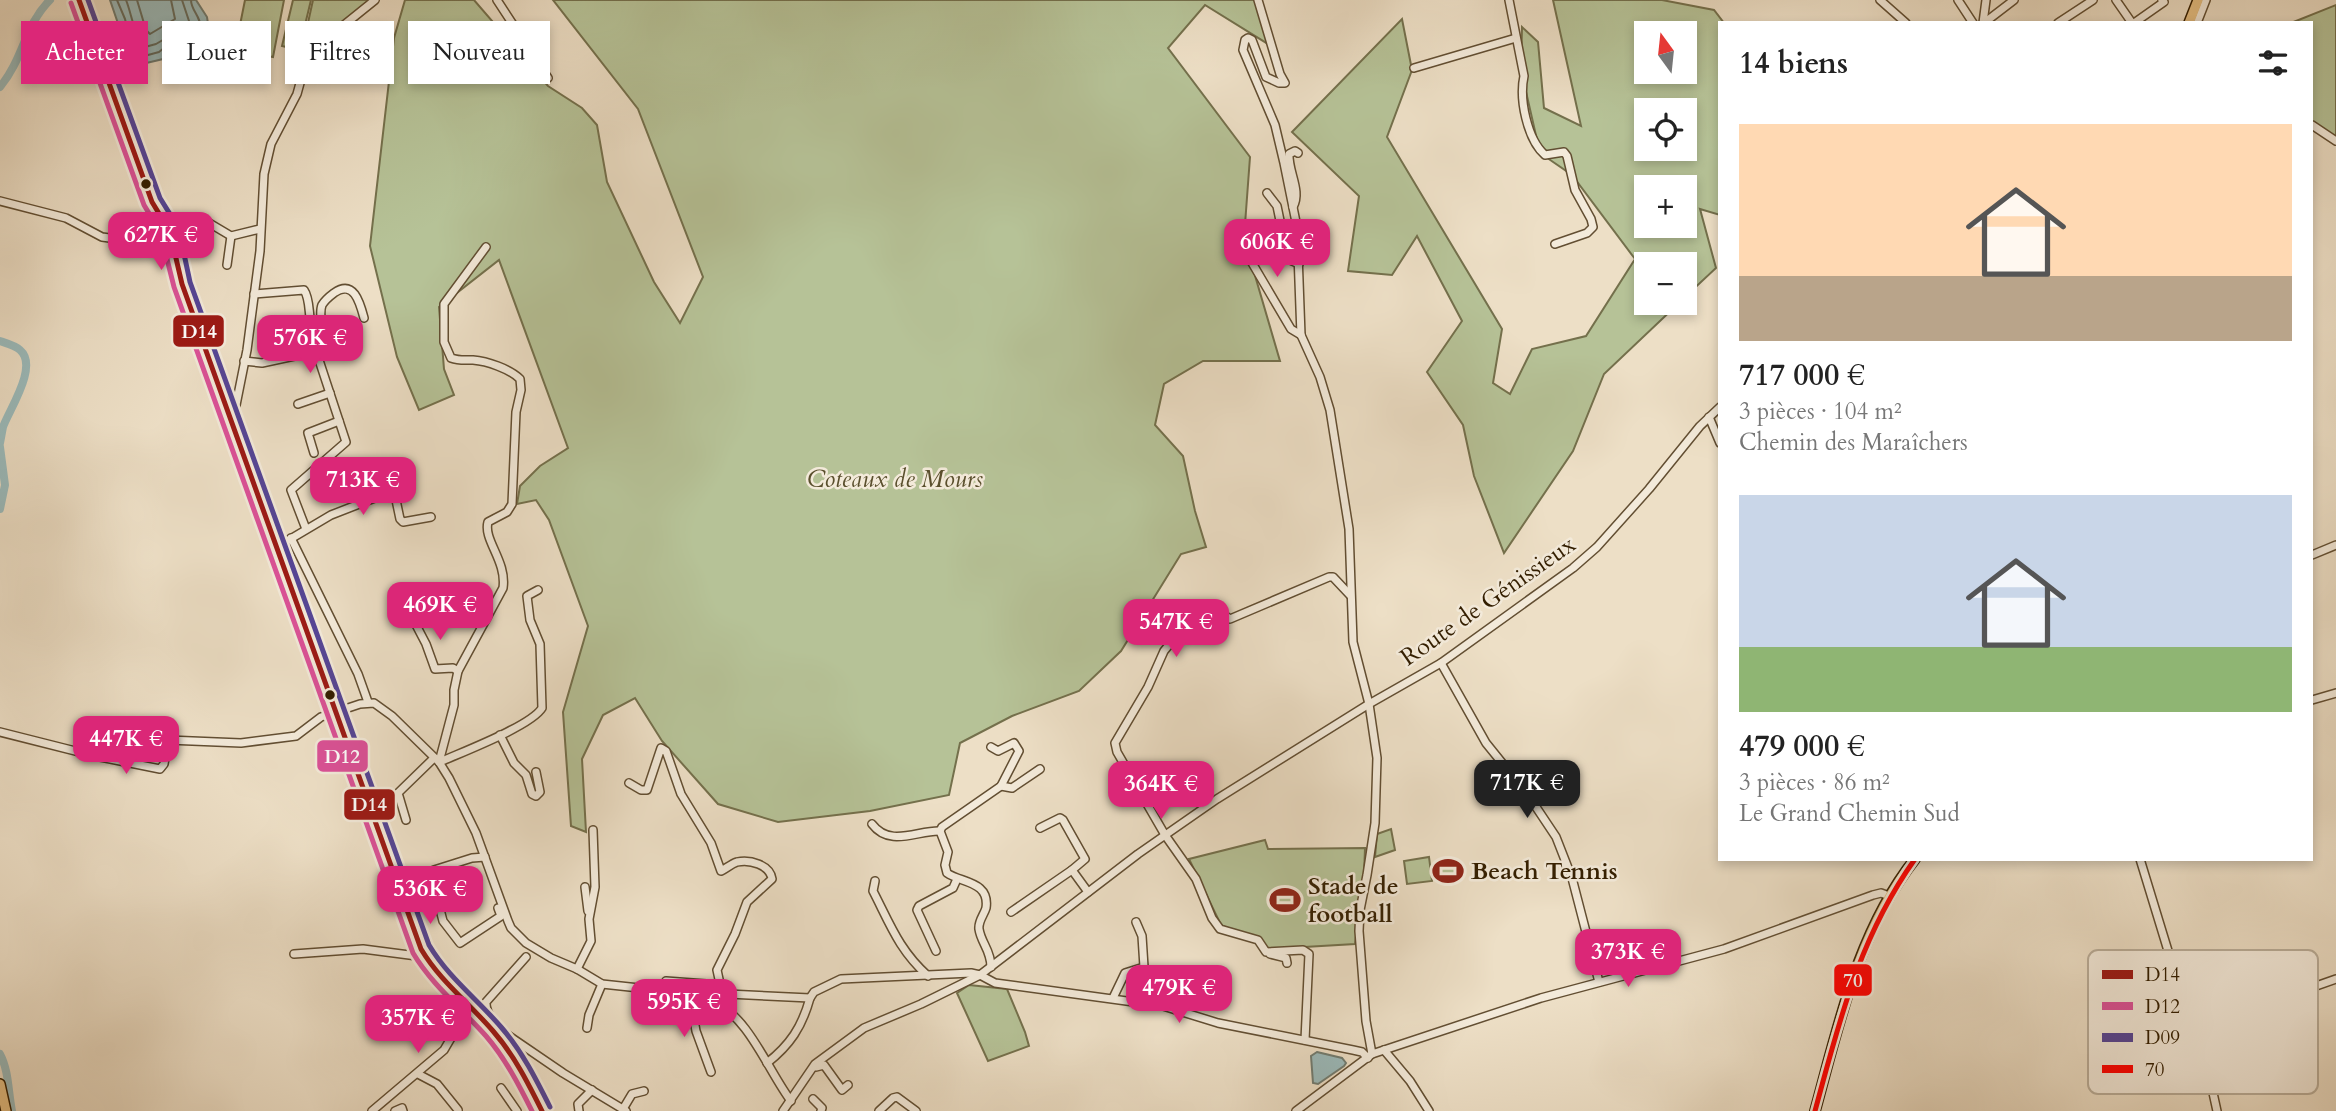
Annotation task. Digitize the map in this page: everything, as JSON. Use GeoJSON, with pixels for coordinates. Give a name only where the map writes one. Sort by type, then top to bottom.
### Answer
{"type":"FeatureCollection","features":[{"type":"Feature","properties":{"kind":"main road"},"geometry":{"type":"LineString","coordinates":[[79,0],[152,202],[175,254],[182,284],[424,955],[443,982],[503,1037],[542,1111]]}},
{"type":"Feature","properties":{"kind":"main road"},"geometry":{"type":"LineString","coordinates":[[2190,21],[2198,0]]}},
{"type":"Feature","properties":{"kind":"main road"},"geometry":{"type":"LineString","coordinates":[[1815,1111],[1850,985],[1889,896],[1911,861]]}},
{"type":"Feature","properties":{"kind":"main road"},"geometry":{"type":"LineString","coordinates":[[0,1084],[6,1111]]}},
{"type":"Feature","properties":{"kind":"street"},"geometry":{"type":"LineString","coordinates":[[236,405],[260,251],[262,192],[268,153],[297,94],[308,54],[375,0]]}},
{"type":"Feature","properties":{"kind":"street"},"geometry":{"type":"LineString","coordinates":[[497,0],[511,21]]}},
{"type":"Feature","properties":{"kind":"street"},"geometry":{"type":"LineString","coordinates":[[1258,0],[1285,83],[1266,77],[1252,40],[1245,40],[1243,50],[1275,125],[1293,208],[1299,264],[1301,335],[1320,377],[1332,418],[1349,528],[1353,642],[1376,745],[1375,823],[1359,931],[1368,1058]]}},
{"type":"Feature","properties":{"kind":"street"},"geometry":{"type":"LineString","coordinates":[[1509,0],[1524,76],[1522,86],[1525,118],[1545,155],[1564,152],[1567,156],[1575,190],[1593,227],[1587,233],[1555,244]]}},
{"type":"Feature","properties":{"kind":"street"},"geometry":{"type":"LineString","coordinates":[[1880,0],[1904,21]]}},
{"type":"Feature","properties":{"kind":"street"},"geometry":{"type":"LineString","coordinates":[[1958,0],[1972,21]]}},
{"type":"Feature","properties":{"kind":"street"},"geometry":{"type":"LineString","coordinates":[[1983,21],[1986,0]]}},
{"type":"Feature","properties":{"kind":"street"},"geometry":{"type":"LineString","coordinates":[[1986,21],[2014,0]]}},
{"type":"Feature","properties":{"kind":"street"},"geometry":{"type":"LineString","coordinates":[[2061,21],[2093,0]]}},
{"type":"Feature","properties":{"kind":"street"},"geometry":{"type":"LineString","coordinates":[[2116,0],[2132,21]]}},
{"type":"Feature","properties":{"kind":"street"},"geometry":{"type":"LineString","coordinates":[[2136,21],[2164,2],[2162,0]]}},
{"type":"Feature","properties":{"kind":"street"},"geometry":{"type":"LineString","coordinates":[[2198,21],[2206,0]]}},
{"type":"Feature","properties":{"kind":"street"},"geometry":{"type":"LineString","coordinates":[[1414,68],[1516,38]]}},
{"type":"Feature","properties":{"kind":"street"},"geometry":{"type":"LineString","coordinates":[[2313,126],[2336,141]]}},
{"type":"Feature","properties":{"kind":"street"},"geometry":{"type":"LineString","coordinates":[[1293,208],[1297,198],[1289,154],[1294,151],[1298,153]]}},
{"type":"Feature","properties":{"kind":"street"},"geometry":{"type":"LineString","coordinates":[[1267,193],[1277,206],[1286,250],[1292,261],[1299,264]]}},
{"type":"Feature","properties":{"kind":"street"},"geometry":{"type":"LineString","coordinates":[[0,201],[66,218],[102,237],[147,244],[168,238],[185,226],[206,220],[231,236],[260,229]]}},
{"type":"Feature","properties":{"kind":"street"},"geometry":{"type":"LineString","coordinates":[[227,265],[231,236]]}},
{"type":"Feature","properties":{"kind":"street"},"geometry":{"type":"LineString","coordinates":[[1238,239],[1291,329],[1301,335]]}},
{"type":"Feature","properties":{"kind":"street"},"geometry":{"type":"LineString","coordinates":[[436,760],[454,705],[458,671],[503,588],[505,576],[487,525],[507,512],[512,504],[516,412],[522,390],[520,379],[509,371],[476,360],[462,361],[451,358],[444,342],[444,304],[486,247]]}},
{"type":"Feature","properties":{"kind":"street"},"geometry":{"type":"LineString","coordinates":[[254,294],[304,290],[310,307],[311,328],[319,335],[322,333],[321,307],[328,297],[339,290],[346,288],[353,291],[358,297],[364,318]]}},
{"type":"Feature","properties":{"kind":"street"},"geometry":{"type":"LineString","coordinates":[[244,361],[262,363],[313,352],[317,354],[346,442],[291,490],[306,528]]}},
{"type":"Feature","properties":{"kind":"street"},"geometry":{"type":"LineString","coordinates":[[298,404],[330,393]]}},
{"type":"Feature","properties":{"kind":"street","name":"Route de Génissieux"},"geometry":{"type":"LineString","coordinates":[[783,1111],[815,1064],[864,1028],[979,975],[1087,892],[1217,799],[1368,704],[1441,663],[1583,560],[1718,409]]}},
{"type":"Feature","properties":{"kind":"street"},"geometry":{"type":"LineString","coordinates":[[1709,417],[1718,438]]}},
{"type":"Feature","properties":{"kind":"street"},"geometry":{"type":"LineString","coordinates":[[314,453],[308,433],[339,421]]}},
{"type":"Feature","properties":{"kind":"street"},"geometry":{"type":"LineString","coordinates":[[277,547],[342,509],[388,493],[394,495],[403,522],[431,517]]}},
{"type":"Feature","properties":{"kind":"street"},"geometry":{"type":"LineString","coordinates":[[291,538],[358,674],[368,702]]}},
{"type":"Feature","properties":{"kind":"street"},"geometry":{"type":"LineString","coordinates":[[2313,555],[2336,545]]}},
{"type":"Feature","properties":{"kind":"street"},"geometry":{"type":"LineString","coordinates":[[1287,963],[1286,958],[1266,952],[1258,940],[1220,929],[1212,918],[1196,879],[1165,835],[1117,752],[1115,743],[1148,687],[1164,651],[1183,628],[1210,608],[1230,619],[1329,578],[1333,578],[1350,595]]}},
{"type":"Feature","properties":{"kind":"street"},"geometry":{"type":"LineString","coordinates":[[406,820],[398,793],[436,760],[500,735],[538,714],[542,708],[540,644],[527,607],[527,596],[538,590]]}},
{"type":"Feature","properties":{"kind":"street"},"geometry":{"type":"LineString","coordinates":[[414,621],[435,669],[453,668],[458,671]]}},
{"type":"Feature","properties":{"kind":"street"},"geometry":{"type":"LineString","coordinates":[[1441,663],[1486,743],[1528,795],[1556,836],[1572,878],[1599,982]]}},
{"type":"Feature","properties":{"kind":"street"},"geometry":{"type":"LineString","coordinates":[[2313,700],[2336,693]]}},
{"type":"Feature","properties":{"kind":"street"},"geometry":{"type":"LineString","coordinates":[[0,732],[160,769],[164,764],[169,740],[241,743],[283,738],[302,733],[321,718],[368,702],[392,716],[436,760],[449,778],[476,833],[511,928],[526,943],[602,984],[670,991],[810,998]]}},
{"type":"Feature","properties":{"kind":"street"},"geometry":{"type":"LineString","coordinates":[[500,735],[514,763],[526,775],[534,796],[540,792],[536,772]]}},
{"type":"Feature","properties":{"kind":"street"},"geometry":{"type":"LineString","coordinates":[[872,824],[875,829],[901,837],[940,831],[1001,786],[1019,751],[1018,746],[1010,744],[998,751],[991,747]]}},
{"type":"Feature","properties":{"kind":"street"},"geometry":{"type":"LineString","coordinates":[[629,783],[641,790],[647,790],[661,748],[666,751],[681,794],[710,843],[721,871],[733,863],[744,861],[765,867],[771,873],[772,879],[747,902],[717,970],[722,993]]}},
{"type":"Feature","properties":{"kind":"street"},"geometry":{"type":"LineString","coordinates":[[1001,786],[1012,788],[1040,769]]}},
{"type":"Feature","properties":{"kind":"street"},"geometry":{"type":"LineString","coordinates":[[1011,912],[1085,859],[1063,820],[1060,818],[1040,828]]}},
{"type":"Feature","properties":{"kind":"street"},"geometry":{"type":"LineString","coordinates":[[589,919],[595,887],[593,830]]}},
{"type":"Feature","properties":{"kind":"street"},"geometry":{"type":"LineString","coordinates":[[940,831],[948,852],[946,870],[957,879],[972,882],[982,893],[986,905],[979,931],[989,950],[989,968],[1007,985]]}},
{"type":"Feature","properties":{"kind":"street"},"geometry":{"type":"LineString","coordinates":[[485,857],[448,865],[431,872],[443,921],[460,943],[501,916],[495,902],[497,894]]}},
{"type":"Feature","properties":{"kind":"street"},"geometry":{"type":"LineString","coordinates":[[2141,861],[2169,950]]}},
{"type":"Feature","properties":{"kind":"street"},"geometry":{"type":"LineString","coordinates":[[1072,870],[1087,892]]}},
{"type":"Feature","properties":{"kind":"street"},"geometry":{"type":"LineString","coordinates":[[936,951],[917,910],[919,906],[953,888],[957,879]]}},
{"type":"Feature","properties":{"kind":"street"},"geometry":{"type":"LineString","coordinates":[[875,881],[873,891],[902,948],[911,961],[928,976]]}},
{"type":"Feature","properties":{"kind":"street"},"geometry":{"type":"LineString","coordinates":[[1296,1111],[1368,1058],[1386,1050],[1541,998],[1724,949],[1897,884]]}},
{"type":"Feature","properties":{"kind":"street"},"geometry":{"type":"LineString","coordinates":[[577,969],[591,941],[585,887]]}},
{"type":"Feature","properties":{"kind":"street"},"geometry":{"type":"LineString","coordinates":[[1873,895],[1881,893],[1889,896]]}},
{"type":"Feature","properties":{"kind":"street"},"geometry":{"type":"LineString","coordinates":[[1113,998],[1125,973],[1144,967],[1142,936],[1136,922]]}},
{"type":"Feature","properties":{"kind":"street"},"geometry":{"type":"LineString","coordinates":[[294,954],[363,949],[424,955]]}},
{"type":"Feature","properties":{"kind":"street"},"geometry":{"type":"LineString","coordinates":[[989,950],[1004,957]]}},
{"type":"Feature","properties":{"kind":"street"},"geometry":{"type":"LineString","coordinates":[[1266,952],[1303,950],[1309,954],[1305,1040]]}},
{"type":"Feature","properties":{"kind":"street"},"geometry":{"type":"LineString","coordinates":[[526,957],[486,1002],[485,1007],[503,1037],[624,1110],[632,1094],[643,1091]]}},
{"type":"Feature","properties":{"kind":"street"},"geometry":{"type":"LineString","coordinates":[[767,1063],[783,1051],[795,1034],[814,992],[841,979],[971,973],[995,983],[1163,1006],[1218,1023],[1353,1050],[1368,1058]]}},
{"type":"Feature","properties":{"kind":"street"},"geometry":{"type":"LineString","coordinates":[[2318,985],[2336,979]]}},
{"type":"Feature","properties":{"kind":"street"},"geometry":{"type":"LineString","coordinates":[[666,981],[720,985]]}},
{"type":"Feature","properties":{"kind":"street"},"geometry":{"type":"LineString","coordinates":[[1163,1006],[1161,981],[1192,981]]}},
{"type":"Feature","properties":{"kind":"street"},"geometry":{"type":"LineString","coordinates":[[587,1028],[589,1015],[602,984]]}},
{"type":"Feature","properties":{"kind":"street"},"geometry":{"type":"LineString","coordinates":[[670,991],[716,1003],[729,1012],[740,1023],[791,1101]]}},
{"type":"Feature","properties":{"kind":"street"},"geometry":{"type":"LineString","coordinates":[[690,998],[696,1031],[711,1072]]}},
{"type":"Feature","properties":{"kind":"street"},"geometry":{"type":"LineString","coordinates":[[372,1111],[444,1050],[469,1007]]}},
{"type":"Feature","properties":{"kind":"street"},"geometry":{"type":"LineString","coordinates":[[1386,1050],[1429,1111]]}},
{"type":"Feature","properties":{"kind":"street"},"geometry":{"type":"LineString","coordinates":[[810,1071],[822,1065],[842,1090],[848,1085]]}},
{"type":"Feature","properties":{"kind":"street"},"geometry":{"type":"LineString","coordinates":[[418,1073],[436,1084],[458,1111]]}},
{"type":"Feature","properties":{"kind":"street"},"geometry":{"type":"LineString","coordinates":[[502,1088],[517,1111]]}},
{"type":"Feature","properties":{"kind":"street"},"geometry":{"type":"LineString","coordinates":[[579,1111],[578,1104],[592,1090]]}},
{"type":"Feature","properties":{"kind":"street"},"geometry":{"type":"LineString","coordinates":[[879,1111],[895,1097],[916,1111]]}},
{"type":"Feature","properties":{"kind":"street"},"geometry":{"type":"LineString","coordinates":[[813,1099],[822,1108],[821,1111]]}},
{"type":"Feature","properties":{"kind":"street"},"geometry":{"type":"LineString","coordinates":[[395,1111],[402,1108],[403,1111]]}},
{"type":"Feature","properties":{"kind":"green space"},"geometry":{"type":"Polygon","coordinates":[[[245,0],[284,0],[273,57],[271,21],[241,21],[245,0]]]}},
{"type":"Feature","properties":{"kind":"green space"},"geometry":{"type":"Polygon","coordinates":[[[293,0],[311,0],[306,21],[288,21],[293,0]]]}},
{"type":"Feature","properties":{"kind":"green space"},"geometry":{"type":"Polygon","coordinates":[[[313,0],[372,0],[347,21],[308,21],[313,0]]]}},
{"type":"Feature","properties":{"kind":"green space","name":"Coteaux de Mours"},"geometry":{"type":"Polygon","coordinates":[[[405,0],[474,0],[492,21],[408,21],[408,84],[546,84],[582,108],[597,125],[607,182],[654,282],[680,323],[703,277],[638,109],[553,0],[1257,0],[1276,49],[1205,5],[1168,48],[1250,157],[1244,238],[1280,361],[1203,361],[1164,384],[1155,425],[1183,456],[1206,547],[1181,554],[1121,651],[1079,691],[1012,716],[960,743],[949,795],[870,811],[778,822],[718,804],[662,741],[635,698],[603,715],[582,759],[586,832],[571,826],[563,712],[588,626],[549,520],[536,500],[517,504],[520,486],[540,466],[568,448],[499,260],[439,307],[444,369],[454,395],[419,410],[397,357],[370,246],[389,84],[394,84],[394,38],[405,0]]]}},
{"type":"Feature","properties":{"kind":"green space"},"geometry":{"type":"Polygon","coordinates":[[[1553,0],[1662,0],[1714,10],[1722,21],[1718,21],[1718,214],[1700,209],[1716,268],[1697,286],[1697,252],[1634,252],[1634,258],[1572,175],[1540,153],[1521,70],[1522,27],[1538,42],[1544,108],[1581,126],[1553,0]]]}},
{"type":"Feature","properties":{"kind":"green space"},"geometry":{"type":"Polygon","coordinates":[[[2336,5],[2336,137],[2313,123],[2313,21],[2296,21],[2336,5]]]}},
{"type":"Feature","properties":{"kind":"green space"},"geometry":{"type":"Polygon","coordinates":[[[1402,19],[1412,70],[1387,137],[1502,329],[1493,383],[1510,394],[1532,349],[1586,336],[1634,261],[1634,315],[1666,315],[1604,374],[1573,451],[1504,553],[1474,476],[1463,425],[1427,372],[1462,321],[1417,236],[1392,275],[1348,271],[1359,196],[1292,132],[1402,19]]]}},
{"type":"Feature","properties":{"kind":"green space"},"geometry":{"type":"Polygon","coordinates":[[[1391,829],[1395,850],[1375,857],[1377,834],[1391,829]]]}},
{"type":"Feature","properties":{"kind":"green space","name":"Stade de football"},"geometry":{"type":"Polygon","coordinates":[[[1265,840],[1268,849],[1365,848],[1355,944],[1270,949],[1221,925],[1189,859],[1265,840]]]}},
{"type":"Feature","properties":{"kind":"green space"},"geometry":{"type":"Polygon","coordinates":[[[1429,857],[1432,881],[1407,884],[1404,861],[1429,857]]]}},
{"type":"Feature","properties":{"kind":"green space","name":"Beach Tennis"},"geometry":{"type":"Polygon","coordinates":[[[1459,862],[1461,875],[1438,880],[1435,867],[1459,862]]]}},
{"type":"Feature","properties":{"kind":"green space"},"geometry":{"type":"Polygon","coordinates":[[[969,985],[1007,989],[1029,1046],[988,1061],[957,993],[969,985]]]}},
{"type":"Feature","properties":{"kind":"water"},"geometry":{"type":"Polygon","coordinates":[[[110,0],[196,0],[208,21],[162,21],[162,59],[148,63],[148,21],[117,21],[110,0]]]}},
{"type":"Feature","properties":{"kind":"water"},"geometry":{"type":"Polygon","coordinates":[[[1317,1052],[1342,1058],[1346,1063],[1318,1084],[1313,1083],[1311,1056],[1317,1052]]]}},
{"type":"Feature","properties":{"kind":"waterway"},"geometry":{"type":"LineString","coordinates":[[0,87],[14,65],[35,20],[50,0]]}},
{"type":"Feature","properties":{"kind":"waterway"},"geometry":{"type":"LineString","coordinates":[[0,341],[20,350],[25,357],[26,366],[25,377],[3,427],[0,443]]}},
{"type":"Feature","properties":{"kind":"waterway"},"geometry":{"type":"LineString","coordinates":[[0,447],[5,485],[0,509]]}},
{"type":"Feature","properties":{"kind":"waterway"},"geometry":{"type":"LineString","coordinates":[[0,1054],[7,1074],[12,1111]]}},
{"type":"Feature","properties":{"kind":"transit line","name":"D14"},"geometry":{"type":"LineString","coordinates":[[79,0],[152,202],[166,225],[178,236],[175,254],[182,284],[421,949],[446,982],[501,1040],[542,1111]]}},
{"type":"Feature","properties":{"kind":"transit line","name":"D09"},"geometry":{"type":"LineString","coordinates":[[88,0],[160,198],[186,233],[184,254],[190,282],[429,945],[454,978],[509,1036],[550,1107]]}},
{"type":"Feature","properties":{"kind":"transit line","name":"D12"},"geometry":{"type":"LineString","coordinates":[[71,3],[144,205],[159,230],[169,238],[166,255],[174,287],[413,953],[438,986],[493,1044],[532,1111]]}},
{"type":"Feature","properties":{"kind":"transit line","name":"70"},"geometry":{"type":"LineString","coordinates":[[1815,1111],[1843,1012],[1865,949],[1879,919],[1914,861]]}},
{"type":"Feature","properties":{"kind":"place","name":"Beach Tennis"},"geometry":{"type":"Point","coordinates":[1448,871]}},
{"type":"Feature","properties":{"kind":"place","name":"Stade de football"},"geometry":{"type":"Point","coordinates":[1285,900]}}]}
